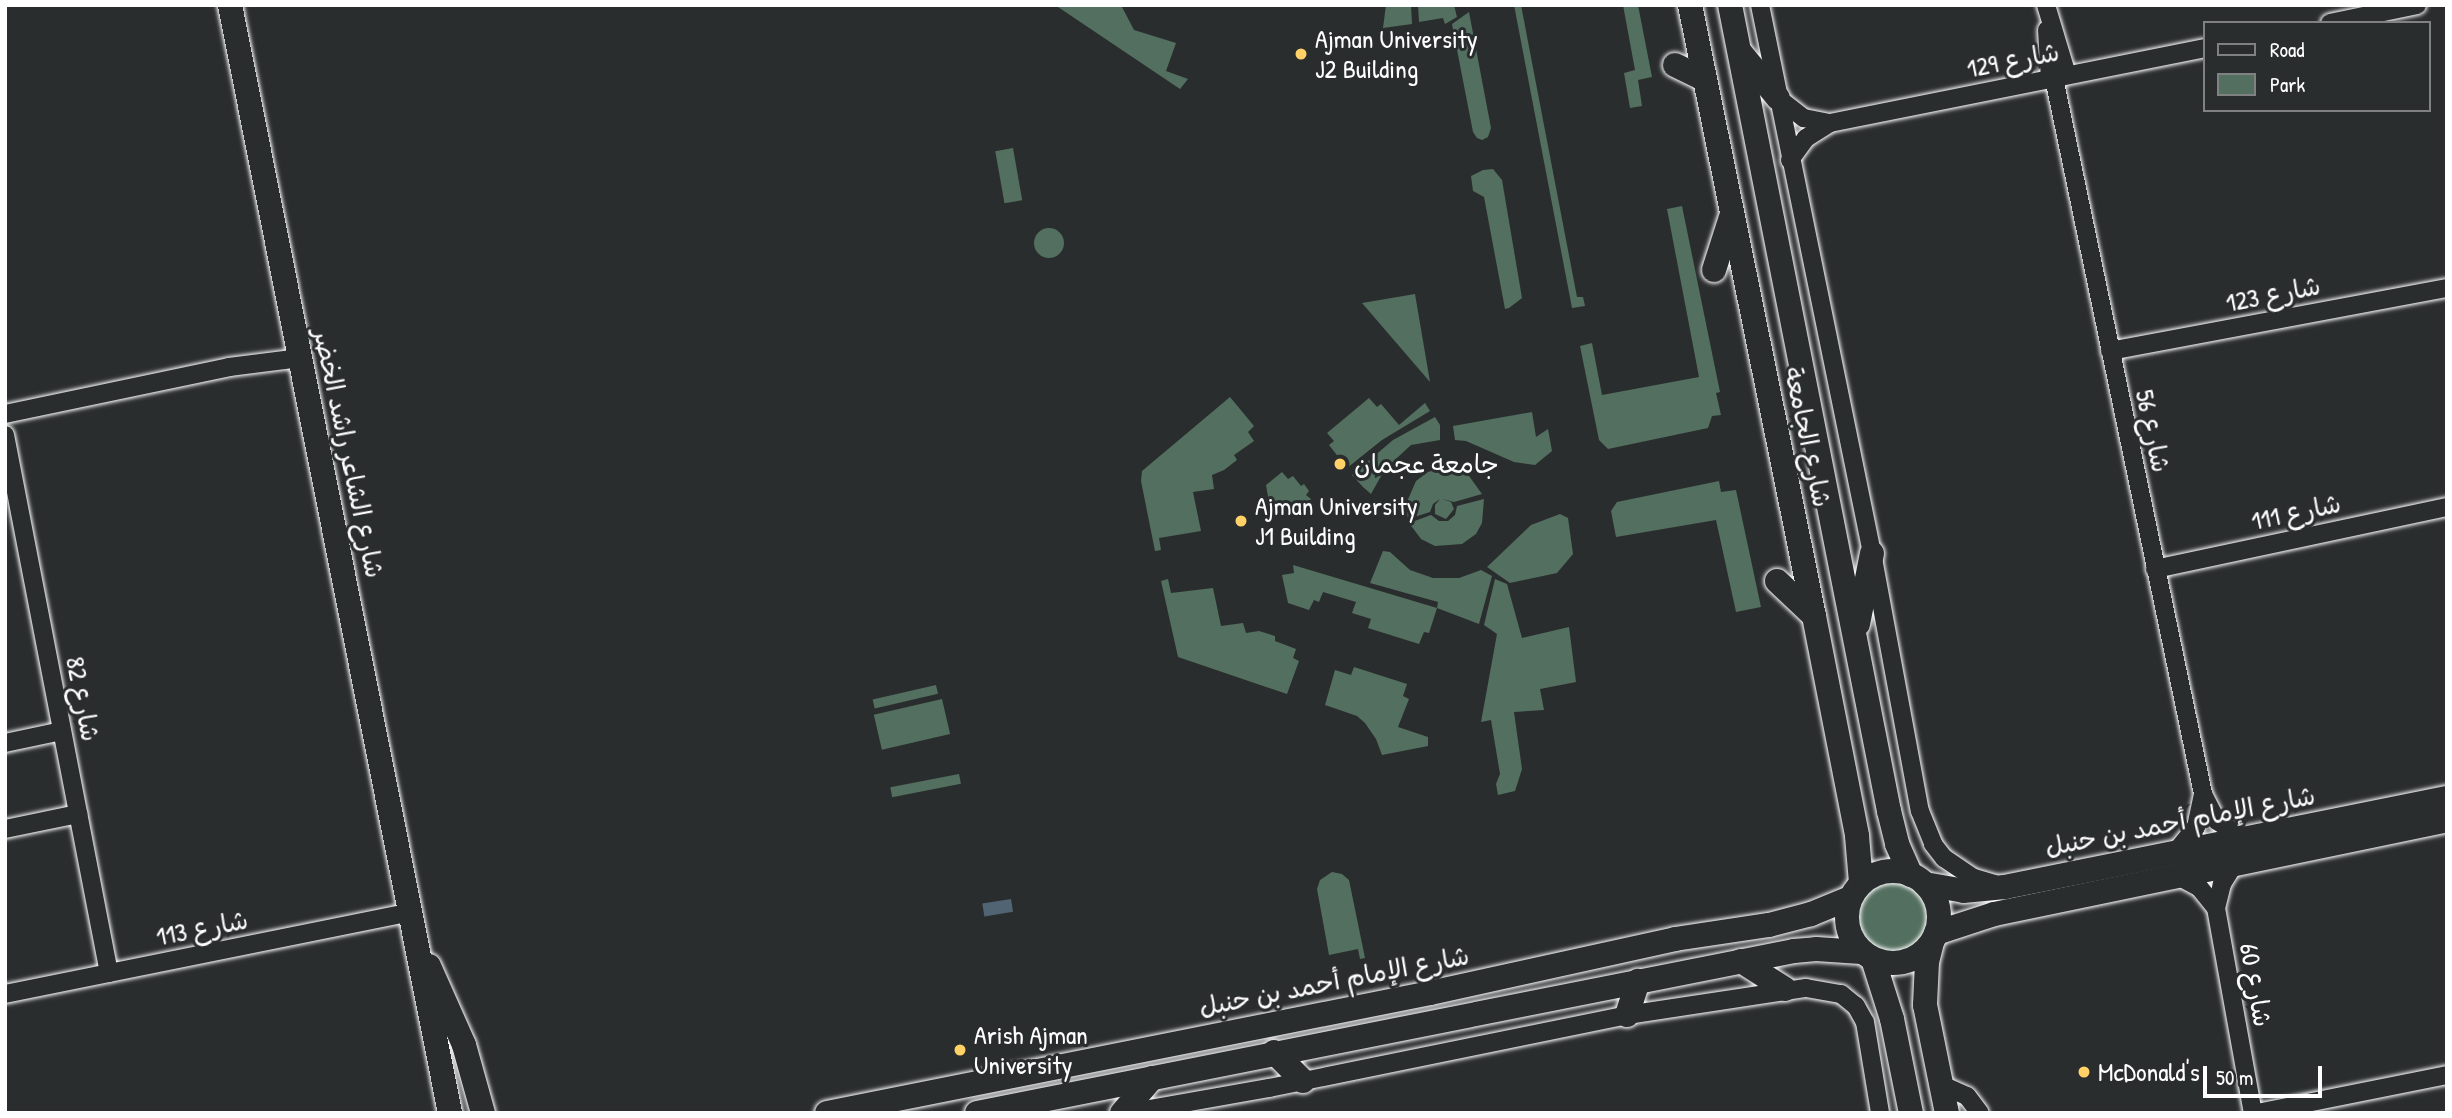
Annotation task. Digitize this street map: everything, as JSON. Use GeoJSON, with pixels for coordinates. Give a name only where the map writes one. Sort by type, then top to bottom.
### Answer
{"type":"FeatureCollection","features":[{"type":"Feature","properties":{"kind":"street","name":"شارع الشاعر راشد الخضر"},"geometry":{"type":"LineString","coordinates":[[230,5],[365,678],[408,913],[450,1113]]}},
{"type":"Feature","properties":{"kind":"street","name":"شارع الجامعة"},"geometry":{"type":"LineString","coordinates":[[1690,5],[1857,836],[1856,890]]}},
{"type":"Feature","properties":{"kind":"street","name":"شارع الجامعة"},"geometry":{"type":"LineString","coordinates":[[1730,5],[1892,828],[1918,879]]}},
{"type":"Feature","properties":{"kind":"street"},"geometry":{"type":"LineString","coordinates":[[1760,5],[1925,828],[1939,851],[1958,869],[1974,878],[2005,887]]}},
{"type":"Feature","properties":{"kind":"street"},"geometry":{"type":"LineString","coordinates":[[2340,21],[2417,5]]}},
{"type":"Feature","properties":{"kind":"street","name":"شارع 56"},"geometry":{"type":"LineString","coordinates":[[2048,13],[2046,31],[2203,794],[2217,821],[2243,838]]}},
{"type":"Feature","properties":{"kind":"street","name":"شارع 129"},"geometry":{"type":"LineString","coordinates":[[1790,160],[1806,138],[1830,123],[2204,48]]}},
{"type":"Feature","properties":{"kind":"street"},"geometry":{"type":"LineString","coordinates":[[1739,50],[1778,98]]}},
{"type":"Feature","properties":{"kind":"street"},"geometry":{"type":"LineString","coordinates":[[1675,65],[1704,79]]}},
{"type":"Feature","properties":{"kind":"street","name":"شارع 129"},"geometry":{"type":"LineString","coordinates":[[1778,98],[1804,118],[1830,123]]}},
{"type":"Feature","properties":{"kind":"street"},"geometry":{"type":"LineString","coordinates":[[1714,270],[1731,216]]}},
{"type":"Feature","properties":{"kind":"street","name":"شارع 123"},"geometry":{"type":"LineString","coordinates":[[2110,351],[2447,288]]}},
{"type":"Feature","properties":{"kind":"street"},"geometry":{"type":"LineString","coordinates":[[5,414],[229,367],[252,357],[298,352]]}},
{"type":"Feature","properties":{"kind":"street"},"geometry":{"type":"LineString","coordinates":[[5,405],[62,395],[101,393]]}},
{"type":"Feature","properties":{"kind":"street","name":"شارع 82"},"geometry":{"type":"LineString","coordinates":[[5,435],[109,973]]}},
{"type":"Feature","properties":{"kind":"street","name":"شارع 111"},"geometry":{"type":"LineString","coordinates":[[2155,569],[2447,507]]}},
{"type":"Feature","properties":{"kind":"street"},"geometry":{"type":"LineString","coordinates":[[1855,635],[1872,553]]}},
{"type":"Feature","properties":{"kind":"street"},"geometry":{"type":"LineString","coordinates":[[1776,581],[1814,616]]}},
{"type":"Feature","properties":{"kind":"street"},"geometry":{"type":"LineString","coordinates":[[5,743],[62,731]]}},
{"type":"Feature","properties":{"kind":"street","name":"شارع 56"},"geometry":{"type":"LineString","coordinates":[[2174,864],[2196,827],[2203,794]]}},
{"type":"Feature","properties":{"kind":"street","name":"شارع الإمام أحمد بن حنبل"},"geometry":{"type":"LineString","coordinates":[[1934,937],[1974,918],[2174,864],[2243,838],[2447,798]]}},
{"type":"Feature","properties":{"kind":"street"},"geometry":{"type":"LineString","coordinates":[[6,827],[78,814]]}},
{"type":"Feature","properties":{"kind":"street","name":"شارع الإمام أحمد بن حنبل"},"geometry":{"type":"LineString","coordinates":[[1918,879],[1963,891],[2174,864],[2235,863],[2447,820]]}},
{"type":"Feature","properties":{"kind":"street","name":"شارع 60"},"geometry":{"type":"LineString","coordinates":[[2235,863],[2222,884],[2216,908],[2255,1113]]}},
{"type":"Feature","properties":{"kind":"street"},"geometry":{"type":"LineString","coordinates":[[2174,864],[2199,887],[2216,908]]}},
{"type":"Feature","properties":{"kind":"street"},"geometry":{"type":"LineString","coordinates":[[1911,1113],[1887,999],[1867,956],[1847,927],[1856,890],[1891,871],[1918,879],[1931,892],[1939,912],[1927,962],[1925,1005],[1947,1113]]}},
{"type":"Feature","properties":{"kind":"street","name":"شارع الإمام أحمد بن حنبل"},"geometry":{"type":"LineString","coordinates":[[827,1113],[1430,993],[1675,939],[1769,925],[1811,914],[1856,890]]}},
{"type":"Feature","properties":{"kind":"street","name":"شارع الشاعر راشد الخضر"},"geometry":{"type":"LineString","coordinates":[[408,913],[464,1045],[483,1113]]}},
{"type":"Feature","properties":{"kind":"street","name":"شارع 113"},"geometry":{"type":"LineString","coordinates":[[5,994],[408,913]]}},
{"type":"Feature","properties":{"kind":"street"},"geometry":{"type":"LineString","coordinates":[[977,1113],[1274,1052],[1816,948],[1899,963],[1923,952],[1934,937]]}},
{"type":"Feature","properties":{"kind":"street"},"geometry":{"type":"LineString","coordinates":[[1741,961],[1785,989]]}},
{"type":"Feature","properties":{"kind":"street"},"geometry":{"type":"LineString","coordinates":[[1627,1015],[1638,981]]}},
{"type":"Feature","properties":{"kind":"street"},"geometry":{"type":"LineString","coordinates":[[1124,1113],[1303,1081],[1627,1015],[1785,989],[1823,989],[1841,994],[1856,1006],[1865,1022],[1880,1113]]}},
{"type":"Feature","properties":{"kind":"street"},"geometry":{"type":"LineString","coordinates":[[1274,1052],[1303,1081]]}},
{"type":"Feature","properties":{"kind":"street"},"geometry":{"type":"LineString","coordinates":[[2255,1113],[2447,1075]]}},
{"type":"Feature","properties":{"kind":"street"},"geometry":{"type":"LineString","coordinates":[[1124,1113],[1152,1078]]}},
{"type":"Feature","properties":{"kind":"street"},"geometry":{"type":"LineString","coordinates":[[1942,1085],[1967,1096],[1980,1113]]}},
{"type":"Feature","properties":{"kind":"street"},"geometry":{"type":"LineString","coordinates":[[1898,1113],[1906,1087]]}},
{"type":"Feature","properties":{"kind":"green space"},"geometry":{"type":"Polygon","coordinates":[[[1055,5],[1122,7],[1134,30],[1176,43],[1166,71],[1188,79],[1180,89],[1055,5]]]}},
{"type":"Feature","properties":{"kind":"green space"},"geometry":{"type":"Polygon","coordinates":[[[1386,5],[1411,5],[1412,24],[1383,28],[1386,5]]]}},
{"type":"Feature","properties":{"kind":"green space"},"geometry":{"type":"Polygon","coordinates":[[[1418,5],[1454,5],[1457,17],[1445,24],[1443,18],[1419,22],[1418,5]]]}},
{"type":"Feature","properties":{"kind":"green space"},"geometry":{"type":"Polygon","coordinates":[[[1514,5],[1521,5],[1577,297],[1583,297],[1585,306],[1572,308],[1514,5]]]}},
{"type":"Feature","properties":{"kind":"green space"},"geometry":{"type":"Polygon","coordinates":[[[1623,5],[1638,5],[1652,77],[1638,80],[1642,106],[1630,108],[1624,73],[1635,70],[1623,5]]]}},
{"type":"Feature","properties":{"kind":"green space"},"geometry":{"type":"Polygon","coordinates":[[[1469,12],[1491,128],[1488,137],[1482,140],[1473,132],[1452,24],[1469,12]]]}},
{"type":"Feature","properties":{"kind":"green space"},"geometry":{"type":"Polygon","coordinates":[[[1013,148],[1022,200],[1004,203],[995,151],[1013,148]]]}},
{"type":"Feature","properties":{"kind":"green space"},"geometry":{"type":"Polygon","coordinates":[[[1493,169],[1502,180],[1522,298],[1505,309],[1484,197],[1473,191],[1471,176],[1493,169]]]}},
{"type":"Feature","properties":{"kind":"green space"},"geometry":{"type":"Polygon","coordinates":[[[1682,206],[1720,392],[1716,393],[1721,415],[1712,416],[1708,428],[1608,449],[1599,440],[1580,346],[1592,343],[1602,395],[1699,377],[1667,209],[1682,206]]]}},
{"type":"Feature","properties":{"kind":"green space"},"geometry":{"type":"Polygon","coordinates":[[[1049,228],[1060,232],[1064,243],[1060,254],[1049,258],[1038,254],[1034,243],[1038,232],[1049,228]]]}},
{"type":"Feature","properties":{"kind":"green space"},"geometry":{"type":"Polygon","coordinates":[[[1415,294],[1430,382],[1362,303],[1415,294]]]}},
{"type":"Feature","properties":{"kind":"green space"},"geometry":{"type":"Polygon","coordinates":[[[1230,397],[1254,426],[1248,432],[1254,441],[1234,455],[1237,460],[1212,475],[1214,489],[1193,492],[1201,531],[1159,538],[1161,550],[1155,551],[1141,481],[1142,471],[1230,397]]]}},
{"type":"Feature","properties":{"kind":"green space"},"geometry":{"type":"Polygon","coordinates":[[[1369,398],[1377,407],[1381,404],[1399,425],[1425,403],[1430,411],[1382,440],[1347,468],[1329,445],[1334,441],[1327,433],[1369,398]]]}},
{"type":"Feature","properties":{"kind":"green space"},"geometry":{"type":"Polygon","coordinates":[[[1532,412],[1536,437],[1548,429],[1552,451],[1535,465],[1514,462],[1466,441],[1455,440],[1453,426],[1532,412]]]}},
{"type":"Feature","properties":{"kind":"green space"},"geometry":{"type":"Polygon","coordinates":[[[1435,417],[1440,425],[1440,440],[1411,445],[1385,469],[1371,494],[1352,475],[1393,440],[1435,417]]]}},
{"type":"Feature","properties":{"kind":"green space"},"geometry":{"type":"Polygon","coordinates":[[[1441,468],[1458,470],[1469,476],[1482,494],[1454,502],[1442,499],[1451,502],[1454,509],[1446,519],[1435,514],[1435,505],[1440,499],[1433,504],[1430,512],[1408,519],[1406,504],[1416,481],[1428,472],[1441,468]]]}},
{"type":"Feature","properties":{"kind":"green space"},"geometry":{"type":"Polygon","coordinates":[[[1282,472],[1288,479],[1293,476],[1301,486],[1304,484],[1309,491],[1306,495],[1311,499],[1305,507],[1292,507],[1271,514],[1266,485],[1282,472]]]}},
{"type":"Feature","properties":{"kind":"green space"},"geometry":{"type":"Polygon","coordinates":[[[1719,481],[1721,492],[1736,490],[1761,607],[1736,612],[1716,520],[1616,537],[1611,511],[1617,502],[1719,481]]]}},
{"type":"Feature","properties":{"kind":"green space"},"geometry":{"type":"Polygon","coordinates":[[[1484,499],[1482,523],[1476,534],[1462,544],[1435,546],[1421,539],[1409,523],[1431,515],[1439,521],[1448,521],[1455,515],[1457,506],[1484,499]]]}},
{"type":"Feature","properties":{"kind":"green space"},"geometry":{"type":"Polygon","coordinates":[[[1560,514],[1568,518],[1573,554],[1557,573],[1510,583],[1487,567],[1531,525],[1560,514]]]}},
{"type":"Feature","properties":{"kind":"green space"},"geometry":{"type":"Polygon","coordinates":[[[1383,551],[1390,552],[1410,570],[1433,578],[1459,578],[1481,570],[1492,576],[1479,624],[1437,608],[1438,602],[1370,583],[1383,551]]]}},
{"type":"Feature","properties":{"kind":"green space"},"geometry":{"type":"Polygon","coordinates":[[[1293,565],[1437,608],[1429,633],[1424,632],[1419,644],[1368,628],[1371,619],[1352,613],[1356,602],[1323,592],[1319,602],[1314,600],[1309,610],[1288,603],[1282,575],[1294,573],[1293,565]]]}},
{"type":"Feature","properties":{"kind":"green space"},"geometry":{"type":"Polygon","coordinates":[[[1168,579],[1171,593],[1213,588],[1221,626],[1243,623],[1246,633],[1259,631],[1275,636],[1275,641],[1296,649],[1293,658],[1299,661],[1287,694],[1178,657],[1161,581],[1168,579]]]}},
{"type":"Feature","properties":{"kind":"green space"},"geometry":{"type":"Polygon","coordinates":[[[1495,579],[1507,584],[1522,638],[1569,627],[1576,682],[1540,689],[1544,710],[1514,712],[1522,769],[1515,791],[1498,795],[1496,784],[1500,774],[1491,720],[1481,722],[1497,634],[1484,625],[1495,579]]]}},
{"type":"Feature","properties":{"kind":"green space"},"geometry":{"type":"Polygon","coordinates":[[[1354,667],[1407,684],[1403,696],[1409,699],[1398,727],[1428,737],[1428,746],[1382,755],[1376,739],[1365,723],[1357,716],[1325,705],[1335,670],[1351,675],[1354,667]]]}},
{"type":"Feature","properties":{"kind":"green space"},"geometry":{"type":"Polygon","coordinates":[[[936,685],[938,694],[875,708],[873,700],[936,685]]]}},
{"type":"Feature","properties":{"kind":"green space"},"geometry":{"type":"Polygon","coordinates":[[[942,699],[950,734],[882,750],[874,715],[942,699]]]}},
{"type":"Feature","properties":{"kind":"green space"},"geometry":{"type":"Polygon","coordinates":[[[959,774],[961,784],[892,797],[890,787],[959,774]]]}},
{"type":"Feature","properties":{"kind":"green space"},"geometry":{"type":"Polygon","coordinates":[[[1332,872],[1342,874],[1349,880],[1365,958],[1360,959],[1358,949],[1329,955],[1317,889],[1320,880],[1332,872]]]}},
{"type":"Feature","properties":{"kind":"green space"},"geometry":{"type":"Polygon","coordinates":[[[1891,877],[1906,880],[1919,889],[1928,902],[1931,917],[1928,932],[1919,945],[1906,954],[1891,957],[1876,954],[1863,945],[1854,932],[1851,917],[1854,902],[1863,889],[1876,880],[1891,877]]]}},
{"type":"Feature","properties":{"kind":"water"},"geometry":{"type":"Polygon","coordinates":[[[1011,899],[1013,912],[984,916],[982,904],[1011,899]]]}},
{"type":"Feature","properties":{"kind":"place","name":"Ajman University J2 Building"},"geometry":{"type":"Point","coordinates":[1301,54]}},
{"type":"Feature","properties":{"kind":"place","name":"جامعة عجمان"},"geometry":{"type":"Point","coordinates":[1340,464]}},
{"type":"Feature","properties":{"kind":"place","name":"Ajman University J1 Building"},"geometry":{"type":"Point","coordinates":[1241,521]}},
{"type":"Feature","properties":{"kind":"place","name":"Arish Ajman University"},"geometry":{"type":"Point","coordinates":[960,1050]}},
{"type":"Feature","properties":{"kind":"place","name":"McDonald's"},"geometry":{"type":"Point","coordinates":[2084,1072]}}]}
